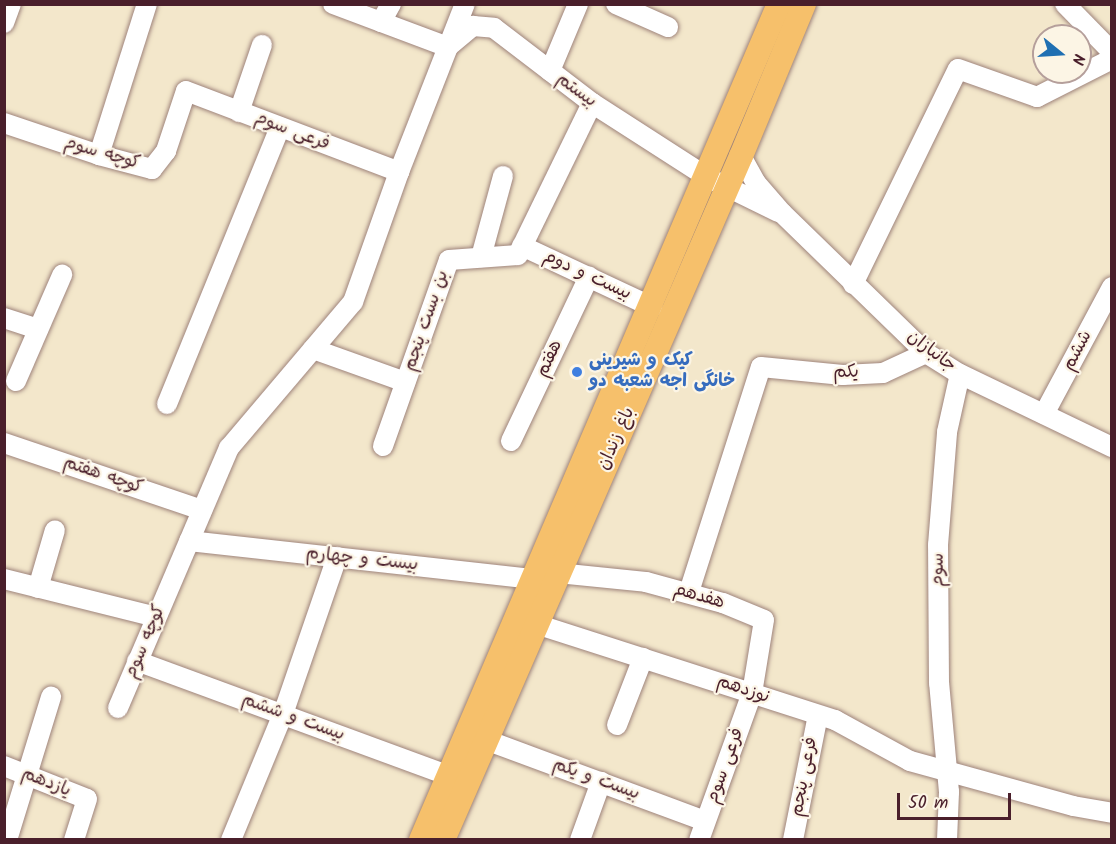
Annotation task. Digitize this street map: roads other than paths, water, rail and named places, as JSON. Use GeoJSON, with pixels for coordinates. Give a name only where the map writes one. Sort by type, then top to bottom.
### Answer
{"type":"FeatureCollection","features":[{"type":"Feature","properties":{"kind":"main road","name":"باغ زندان"},"geometry":{"type":"LineString","coordinates":[[443,840],[558,573],[717,183],[779,4]]}},
{"type":"Feature","properties":{"kind":"main road","name":"باغ زندان"},"geometry":{"type":"LineString","coordinates":[[421,840],[652,307],[717,183],[741,156],[804,4]]}},
{"type":"Feature","properties":{"kind":"street"},"geometry":{"type":"LineString","coordinates":[[4,23],[11,4]]}},
{"type":"Feature","properties":{"kind":"street"},"geometry":{"type":"LineString","coordinates":[[99,155],[147,4]]}},
{"type":"Feature","properties":{"kind":"street"},"geometry":{"type":"LineString","coordinates":[[333,4],[448,47]]}},
{"type":"Feature","properties":{"kind":"street"},"geometry":{"type":"LineString","coordinates":[[381,22],[391,4]]}},
{"type":"Feature","properties":{"kind":"street","name":"کوچه سوم"},"geometry":{"type":"LineString","coordinates":[[118,708],[229,448],[353,302],[399,172],[465,4]]}},
{"type":"Feature","properties":{"kind":"street"},"geometry":{"type":"LineString","coordinates":[[616,4],[668,27]]}},
{"type":"Feature","properties":{"kind":"street"},"geometry":{"type":"LineString","coordinates":[[1065,4],[1112,52]]}},
{"type":"Feature","properties":{"kind":"street"},"geometry":{"type":"LineString","coordinates":[[550,71],[577,5]]}},
{"type":"Feature","properties":{"kind":"street","name":"بیستم"},"geometry":{"type":"LineString","coordinates":[[448,47],[473,26],[495,28],[592,103],[717,183]]}},
{"type":"Feature","properties":{"kind":"street"},"geometry":{"type":"LineString","coordinates":[[239,112],[262,45]]}},
{"type":"Feature","properties":{"kind":"street"},"geometry":{"type":"LineString","coordinates":[[853,284],[957,69],[1036,97],[1112,59]]}},
{"type":"Feature","properties":{"kind":"street","name":"کوچه سوم"},"geometry":{"type":"LineString","coordinates":[[4,123],[99,155],[152,169],[166,151],[186,91]]}},
{"type":"Feature","properties":{"kind":"street","name":"فرعی سوم"},"geometry":{"type":"LineString","coordinates":[[186,91],[399,172]]}},
{"type":"Feature","properties":{"kind":"street"},"geometry":{"type":"LineString","coordinates":[[503,176],[481,257],[518,255],[592,103]]}},
{"type":"Feature","properties":{"kind":"street"},"geometry":{"type":"LineString","coordinates":[[167,404],[280,127]]}},
{"type":"Feature","properties":{"kind":"street","name":"جانبازان"},"geometry":{"type":"LineString","coordinates":[[741,156],[756,183],[782,213],[926,353],[960,374],[1112,447]]}},
{"type":"Feature","properties":{"kind":"street","name":"جانبازان"},"geometry":{"type":"LineString","coordinates":[[717,183],[782,213]]}},
{"type":"Feature","properties":{"kind":"street","name":"بیست و دوم"},"geometry":{"type":"LineString","coordinates":[[522,246],[652,307]]}},
{"type":"Feature","properties":{"kind":"street","name":"بن بست پنجم"},"geometry":{"type":"LineString","coordinates":[[383,446],[449,260],[481,257]]}},
{"type":"Feature","properties":{"kind":"street"},"geometry":{"type":"LineString","coordinates":[[16,381],[62,275]]}},
{"type":"Feature","properties":{"kind":"street","name":"هفتم"},"geometry":{"type":"LineString","coordinates":[[511,441],[589,277]]}},
{"type":"Feature","properties":{"kind":"street","name":"ششم"},"geometry":{"type":"LineString","coordinates":[[1044,414],[1112,286]]}},
{"type":"Feature","properties":{"kind":"street"},"geometry":{"type":"LineString","coordinates":[[4,318],[38,329]]}},
{"type":"Feature","properties":{"kind":"street"},"geometry":{"type":"LineString","coordinates":[[313,349],[405,382]]}},
{"type":"Feature","properties":{"kind":"street","name":"یکم"},"geometry":{"type":"LineString","coordinates":[[689,592],[760,367],[843,375],[883,373],[926,353]]}},
{"type":"Feature","properties":{"kind":"street","name":"سوم"},"geometry":{"type":"LineString","coordinates":[[945,768],[939,684],[938,545],[947,432],[960,374]]}},
{"type":"Feature","properties":{"kind":"street","name":"کوچه هفتم"},"geometry":{"type":"LineString","coordinates":[[4,443],[202,510]]}},
{"type":"Feature","properties":{"kind":"street"},"geometry":{"type":"LineString","coordinates":[[38,588],[55,530]]}},
{"type":"Feature","properties":{"kind":"street","name":"بیست و چهارم"},"geometry":{"type":"LineString","coordinates":[[189,541],[534,579]]}},
{"type":"Feature","properties":{"kind":"street"},"geometry":{"type":"LineString","coordinates":[[231,840],[283,714],[336,557]]}},
{"type":"Feature","properties":{"kind":"street","name":"هفدهم"},"geometry":{"type":"LineString","coordinates":[[558,573],[602,576],[689,592],[764,620],[752,693]]}},
{"type":"Feature","properties":{"kind":"street"},"geometry":{"type":"LineString","coordinates":[[4,579],[156,618]]}},
{"type":"Feature","properties":{"kind":"street","name":"نوزدهم"},"geometry":{"type":"LineString","coordinates":[[536,624],[818,715],[855,729],[910,761],[945,768],[1072,806],[1112,813]]}},
{"type":"Feature","properties":{"kind":"street"},"geometry":{"type":"LineString","coordinates":[[617,725],[643,658]]}},
{"type":"Feature","properties":{"kind":"street","name":"بیست و ششم"},"geometry":{"type":"LineString","coordinates":[[137,661],[449,776]]}},
{"type":"Feature","properties":{"kind":"street","name":"فرعی سوم"},"geometry":{"type":"LineString","coordinates":[[699,840],[752,693]]}},
{"type":"Feature","properties":{"kind":"street"},"geometry":{"type":"LineString","coordinates":[[8,840],[25,774],[51,697]]}},
{"type":"Feature","properties":{"kind":"street","name":"فرعی پنجم"},"geometry":{"type":"LineString","coordinates":[[793,840],[818,715]]}},
{"type":"Feature","properties":{"kind":"street","name":"بیست و یکم"},"geometry":{"type":"LineString","coordinates":[[486,740],[705,821]]}},
{"type":"Feature","properties":{"kind":"street","name":"یازدهم"},"geometry":{"type":"LineString","coordinates":[[4,766],[87,799],[74,840]]}},
{"type":"Feature","properties":{"kind":"street"},"geometry":{"type":"LineString","coordinates":[[945,768],[949,792],[947,840]]}},
{"type":"Feature","properties":{"kind":"street"},"geometry":{"type":"LineString","coordinates":[[580,840],[601,782]]}},
{"type":"Feature","properties":{"kind":"place","name":"کیک و شیرینی خانگی اجه شعبه دو"},"geometry":{"type":"Point","coordinates":[577,372]}}]}
